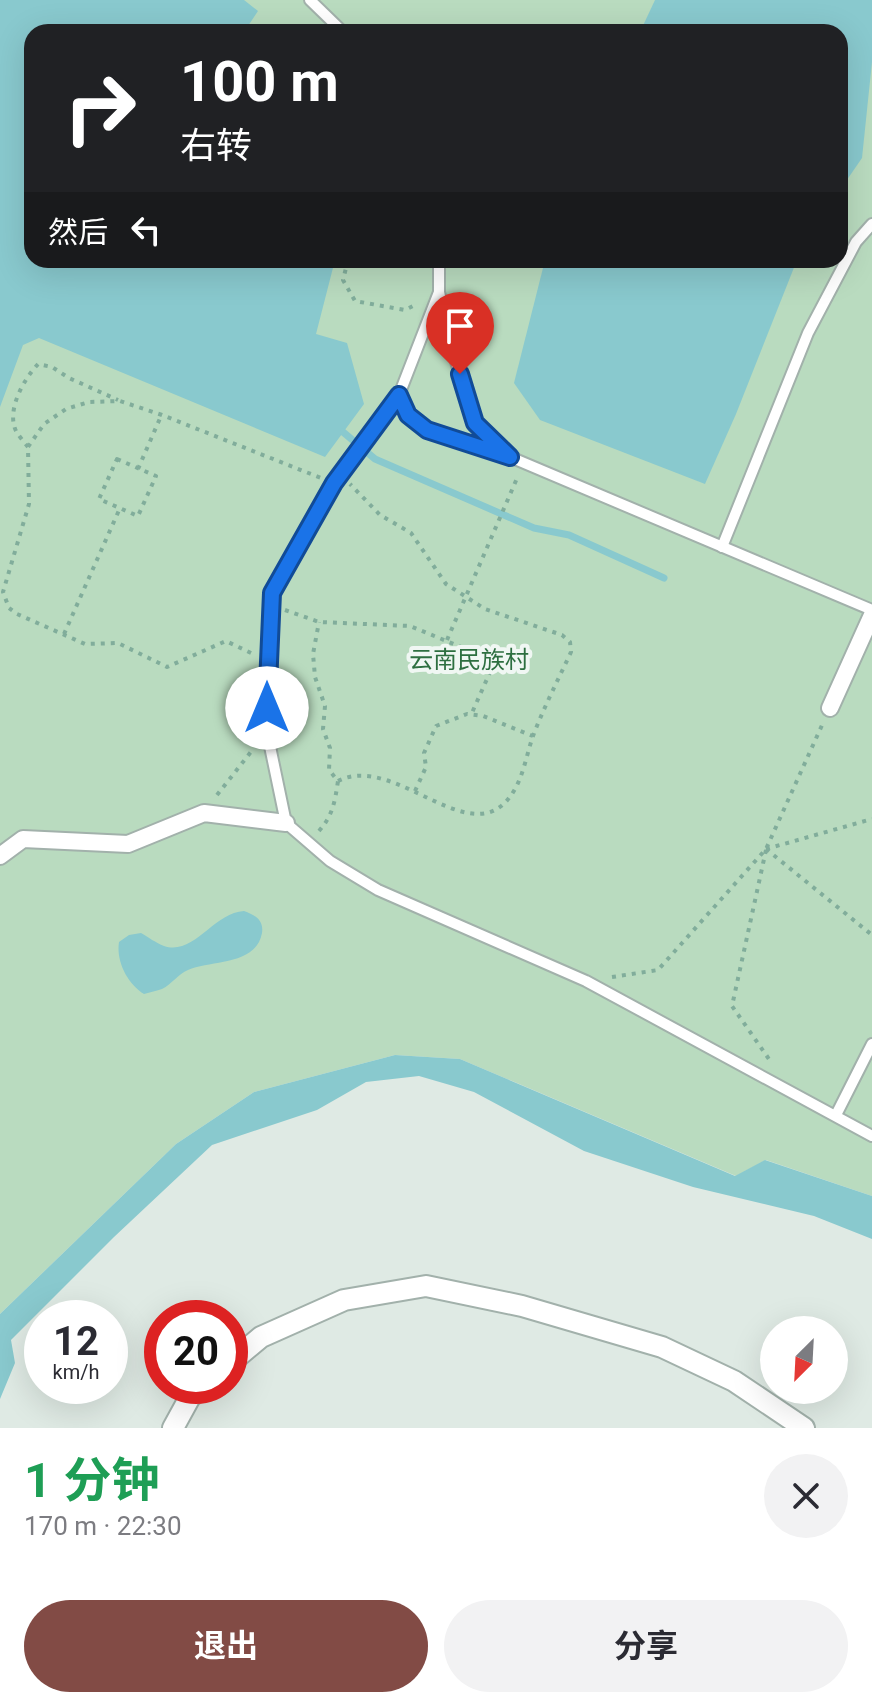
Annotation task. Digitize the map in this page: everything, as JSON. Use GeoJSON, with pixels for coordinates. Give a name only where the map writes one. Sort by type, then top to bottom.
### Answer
{"type":"FeatureCollection","features":[{"type":"Feature","properties":{"kind":"street"},"geometry":{"type":"LineString","coordinates":[[830,708],[872,612]]}},
{"type":"Feature","properties":{"kind":"street"},"geometry":{"type":"LineString","coordinates":[[0,856],[23,839],[128,844],[204,813],[286,823]]}},
{"type":"Feature","properties":{"kind":"street"},"geometry":{"type":"LineString","coordinates":[[248,1348],[261,1337],[344,1300],[426,1286],[522,1306],[662,1347],[734,1381],[804,1428]]}},
{"type":"Feature","properties":{"kind":"street"},"geometry":{"type":"LineString","coordinates":[[173,1428],[186,1404]]}},
{"type":"Feature","properties":{"kind":"lane"},"geometry":{"type":"LineString","coordinates":[[310,0],[335,24]]}},
{"type":"Feature","properties":{"kind":"lane"},"geometry":{"type":"LineString","coordinates":[[848,257],[856,242],[872,224]]}},
{"type":"Feature","properties":{"kind":"lane"},"geometry":{"type":"LineString","coordinates":[[439,268],[439,292],[452,349],[475,423],[510,457]]}},
{"type":"Feature","properties":{"kind":"lane"},"geometry":{"type":"LineString","coordinates":[[722,547],[808,333],[842,268]]}},
{"type":"Feature","properties":{"kind":"lane"},"geometry":{"type":"LineString","coordinates":[[439,292],[399,395],[338,477],[272,593],[267,660],[267,732],[286,823],[330,861],[378,890],[586,981],[872,1136]]}},
{"type":"Feature","properties":{"kind":"lane"},"geometry":{"type":"LineString","coordinates":[[399,395],[408,415],[427,430],[510,457],[872,612]]}},
{"type":"Feature","properties":{"kind":"lane"},"geometry":{"type":"LineString","coordinates":[[836,1115],[872,1044]]}},
{"type":"Feature","properties":{"kind":"path"},"geometry":{"type":"LineString","coordinates":[[346,268],[343,280],[355,301],[405,310],[439,292]]}},
{"type":"Feature","properties":{"kind":"path"},"geometry":{"type":"LineString","coordinates":[[267,660],[226,641],[167,667],[118,643],[85,644],[17,614],[2,600],[29,504],[28,447],[15,429],[14,414],[27,375],[38,364],[52,367],[120,401],[162,415],[291,469],[338,477],[353,486],[380,515],[411,533],[446,584],[485,609],[562,635],[570,642],[571,652],[533,736],[515,788],[501,806],[481,815],[467,815],[393,781],[365,775],[350,775],[338,781]]}},
{"type":"Feature","properties":{"kind":"path"},"geometry":{"type":"LineString","coordinates":[[28,447],[44,424],[66,409],[89,402],[120,401]]}},
{"type":"Feature","properties":{"kind":"path"},"geometry":{"type":"LineString","coordinates":[[138,469],[162,415]]}},
{"type":"Feature","properties":{"kind":"path"},"geometry":{"type":"LineString","coordinates":[[117,459],[156,476],[138,516],[120,508],[99,499],[117,459]]}},
{"type":"Feature","properties":{"kind":"path"},"geometry":{"type":"LineString","coordinates":[[447,640],[509,496]]}},
{"type":"Feature","properties":{"kind":"path"},"geometry":{"type":"LineString","coordinates":[[64,635],[120,508]]}},
{"type":"Feature","properties":{"kind":"path"},"geometry":{"type":"LineString","coordinates":[[270,605],[319,622],[410,626],[495,661],[471,715]]}},
{"type":"Feature","properties":{"kind":"path"},"geometry":{"type":"LineString","coordinates":[[319,622],[313,654],[315,677],[325,706],[323,729],[330,748],[329,770],[338,781]]}},
{"type":"Feature","properties":{"kind":"path"},"geometry":{"type":"LineString","coordinates":[[790,1090],[732,1006],[766,849],[830,708]]}},
{"type":"Feature","properties":{"kind":"path"},"geometry":{"type":"LineString","coordinates":[[415,791],[426,767],[424,753],[436,726],[471,715],[483,716],[533,736]]}},
{"type":"Feature","properties":{"kind":"path"},"geometry":{"type":"LineString","coordinates":[[204,813],[267,732]]}},
{"type":"Feature","properties":{"kind":"path"},"geometry":{"type":"LineString","coordinates":[[308,842],[329,820],[338,781]]}},
{"type":"Feature","properties":{"kind":"path"},"geometry":{"type":"LineString","coordinates":[[586,981],[658,970],[766,849],[872,819]]}},
{"type":"Feature","properties":{"kind":"path"},"geometry":{"type":"LineString","coordinates":[[766,849],[872,935]]}},
{"type":"Feature","properties":{"kind":"green space","name":"云南民族村"},"geometry":{"type":"Polygon","coordinates":[[[0,0],[872,0],[872,1196],[766,1160],[736,1176],[460,1059],[395,1055],[254,1092],[176,1144],[0,1314],[0,0]]]}},
{"type":"Feature","properties":{"kind":"water"},"geometry":{"type":"Polygon","coordinates":[[[0,0],[244,0],[258,11],[249,24],[24,24],[24,268],[333,268],[316,334],[347,343],[364,404],[325,457],[39,338],[23,345],[0,407],[0,0]]]}},
{"type":"Feature","properties":{"kind":"water"},"geometry":{"type":"Polygon","coordinates":[[[655,0],[872,0],[872,62],[862,158],[848,178],[848,24],[644,24],[655,0]]]}},
{"type":"Feature","properties":{"kind":"water"},"geometry":{"type":"Polygon","coordinates":[[[543,268],[794,268],[705,484],[540,420],[514,383],[543,268]]]}},
{"type":"Feature","properties":{"kind":"water"},"geometry":{"type":"Polygon","coordinates":[[[244,911],[258,919],[262,933],[258,944],[242,957],[188,970],[162,989],[144,994],[132,984],[124,971],[119,957],[119,942],[129,935],[141,933],[164,946],[185,945],[233,913],[244,911]]]}},
{"type":"Feature","properties":{"kind":"water"},"geometry":{"type":"Polygon","coordinates":[[[395,1055],[460,1059],[735,1176],[765,1160],[872,1196],[872,1239],[814,1216],[693,1187],[584,1151],[474,1092],[419,1076],[366,1082],[317,1110],[212,1145],[51,1300],[24,1300],[24,1327],[11,1340],[15,1363],[0,1399],[0,1314],[176,1144],[254,1092],[395,1055]]]}},
{"type":"Feature","properties":{"kind":"waterway"},"geometry":{"type":"LineString","coordinates":[[343,432],[375,459],[534,528],[569,535],[664,578]]}},
{"type":"Feature","properties":{"kind":"route"},"geometry":{"type":"LineString","coordinates":[[267,708],[272,593],[334,483],[399,395],[408,415],[427,430],[510,457],[475,423],[460,374]]}}]}
